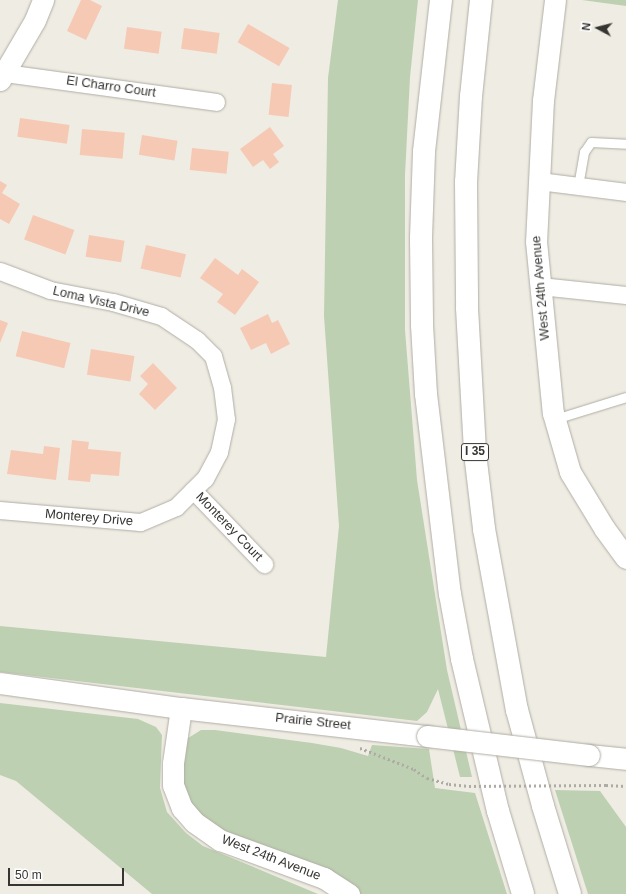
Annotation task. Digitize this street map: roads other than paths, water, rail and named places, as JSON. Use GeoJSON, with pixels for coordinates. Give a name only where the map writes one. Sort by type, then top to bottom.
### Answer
{"type":"FeatureCollection","features":[{"type":"Feature","properties":{"kind":"highway"},"geometry":{"type":"LineString","coordinates":[[441,0],[424,160],[421,240],[422,317],[426,394],[450,594],[461,652],[471,701],[498,812],[523,894]]}},
{"type":"Feature","properties":{"kind":"highway","name":"I 35"},"geometry":{"type":"LineString","coordinates":[[481,0],[471,96],[466,182],[467,308],[475,453],[484,529],[517,710],[543,806],[570,894]]}},
{"type":"Feature","properties":{"kind":"street"},"geometry":{"type":"LineString","coordinates":[[2,77],[35,20],[43,0]]}},
{"type":"Feature","properties":{"kind":"street","name":"West 24th Avenue"},"geometry":{"type":"LineString","coordinates":[[555,0],[543,100],[536,241],[555,419],[570,472],[604,528],[626,558]]}},
{"type":"Feature","properties":{"kind":"street","name":"El Charro Court"},"geometry":{"type":"LineString","coordinates":[[2,77],[216,102]]}},
{"type":"Feature","properties":{"kind":"street"},"geometry":{"type":"LineString","coordinates":[[539,181],[626,192]]}},
{"type":"Feature","properties":{"kind":"street","name":"Loma Vista Drive"},"geometry":{"type":"LineString","coordinates":[[0,271],[50,290],[113,302],[161,316],[197,340],[213,356],[222,387],[226,419],[220,452],[205,478],[193,490]]}},
{"type":"Feature","properties":{"kind":"street"},"geometry":{"type":"LineString","coordinates":[[540,286],[626,295]]}},
{"type":"Feature","properties":{"kind":"street","name":"Monterey Drive"},"geometry":{"type":"LineString","coordinates":[[0,510],[140,522],[176,507],[193,490]]}},
{"type":"Feature","properties":{"kind":"street","name":"Monterey Court"},"geometry":{"type":"LineString","coordinates":[[193,490],[264,564]]}},
{"type":"Feature","properties":{"kind":"street","name":"Prairie Street"},"geometry":{"type":"LineString","coordinates":[[0,683],[181,708],[626,759]]}},
{"type":"Feature","properties":{"kind":"street","name":"West 24th Avenue"},"geometry":{"type":"LineString","coordinates":[[181,708],[173,763],[173,785],[182,808],[194,822],[220,840],[324,878],[349,894]]}},
{"type":"Feature","properties":{"kind":"lane"},"geometry":{"type":"LineString","coordinates":[[578,186],[584,152],[592,142],[626,144]]}},
{"type":"Feature","properties":{"kind":"lane"},"geometry":{"type":"LineString","coordinates":[[555,419],[626,397]]}}]}
